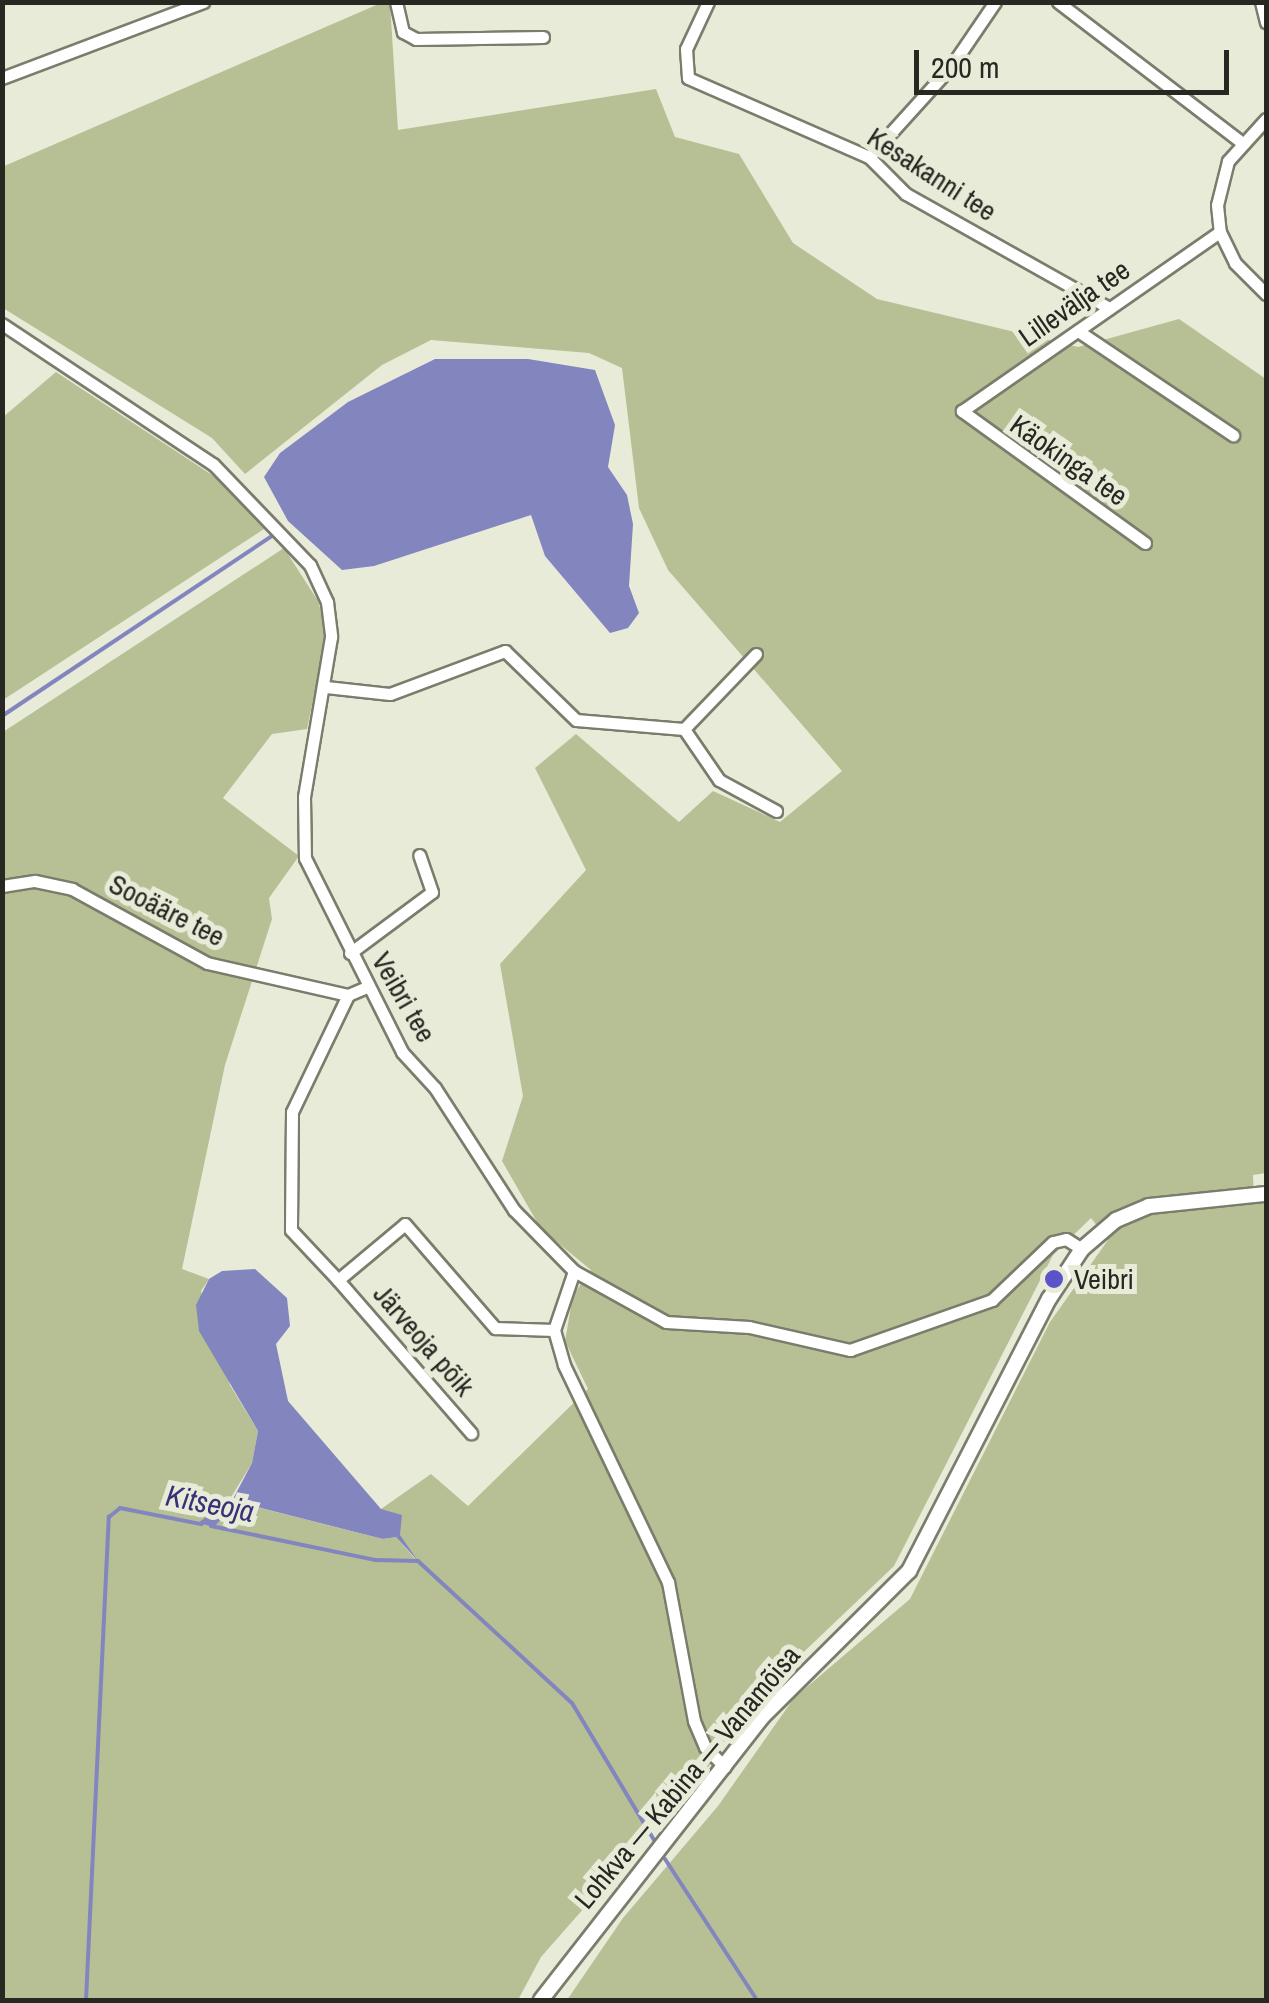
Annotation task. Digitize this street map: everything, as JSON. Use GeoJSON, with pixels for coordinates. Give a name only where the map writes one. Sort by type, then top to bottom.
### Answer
{"type":"FeatureCollection","features":[{"type":"Feature","properties":{"kind":"street"},"geometry":{"type":"LineString","coordinates":[[2,78],[203,2]]}},
{"type":"Feature","properties":{"kind":"street"},"geometry":{"type":"LineString","coordinates":[[396,2],[403,32],[416,39],[543,37]]}},
{"type":"Feature","properties":{"kind":"street","name":"Kesakanni tee"},"geometry":{"type":"LineString","coordinates":[[708,2],[686,49],[688,78],[870,157],[906,194],[1108,308]]}},
{"type":"Feature","properties":{"kind":"street"},"geometry":{"type":"LineString","coordinates":[[870,157],[952,65],[994,2]]}},
{"type":"Feature","properties":{"kind":"street"},"geometry":{"type":"LineString","coordinates":[[1058,2],[1240,142]]}},
{"type":"Feature","properties":{"kind":"street"},"geometry":{"type":"LineString","coordinates":[[1260,2],[1266,22]]}},
{"type":"Feature","properties":{"kind":"street"},"geometry":{"type":"LineString","coordinates":[[1266,119],[1240,142],[1220,182],[1220,232],[1234,264],[1266,294]]}},
{"type":"Feature","properties":{"kind":"street","name":"Lillevälja tee"},"geometry":{"type":"LineString","coordinates":[[964,418],[962,412],[1220,232]]}},
{"type":"Feature","properties":{"kind":"street","name":"Veibri tee"},"geometry":{"type":"LineString","coordinates":[[2,324],[213,464],[283,530],[328,602],[326,687],[302,826],[305,858],[402,1052],[435,1088],[514,1210],[574,1271],[666,1322],[749,1327],[850,1350],[886,1343],[992,1300],[1053,1242],[1066,1239],[1082,1249]]}},
{"type":"Feature","properties":{"kind":"street"},"geometry":{"type":"LineString","coordinates":[[1078,330],[1233,435]]}},
{"type":"Feature","properties":{"kind":"street","name":"Käokinga tee"},"geometry":{"type":"LineString","coordinates":[[964,418],[1145,543]]}},
{"type":"Feature","properties":{"kind":"street"},"geometry":{"type":"LineString","coordinates":[[326,687],[390,694],[505,651],[576,720],[684,729]]}},
{"type":"Feature","properties":{"kind":"street"},"geometry":{"type":"LineString","coordinates":[[684,729],[756,654]]}},
{"type":"Feature","properties":{"kind":"street"},"geometry":{"type":"LineString","coordinates":[[684,729],[719,780],[776,812]]}},
{"type":"Feature","properties":{"kind":"street"},"geometry":{"type":"LineString","coordinates":[[350,953],[432,892],[419,856]]}},
{"type":"Feature","properties":{"kind":"street","name":"Sooääre tee"},"geometry":{"type":"LineString","coordinates":[[2,886],[54,882],[207,963],[348,995]]}},
{"type":"Feature","properties":{"kind":"street"},"geometry":{"type":"LineString","coordinates":[[348,995],[367,987]]}},
{"type":"Feature","properties":{"kind":"street","name":"Järveoja põik"},"geometry":{"type":"LineString","coordinates":[[348,995],[292,1112],[291,1230],[472,1433]]}},
{"type":"Feature","properties":{"kind":"street","name":"Lohkva — Kabina — Vanamõisa"},"geometry":{"type":"LineString","coordinates":[[541,2000],[789,1686],[924,1550],[1049,1299],[1082,1249],[1116,1220],[1149,1206],[1266,1194]]}},
{"type":"Feature","properties":{"kind":"street"},"geometry":{"type":"LineString","coordinates":[[338,1280],[405,1224],[495,1328],[554,1330]]}},
{"type":"Feature","properties":{"kind":"street"},"geometry":{"type":"LineString","coordinates":[[574,1271],[554,1330],[564,1366],[668,1582],[694,1721],[704,1747],[725,1767]]}},
{"type":"Feature","properties":{"kind":"green space"},"geometry":{"type":"Polygon","coordinates":[[[381,3],[390,3],[398,130],[656,89],[675,137],[739,154],[793,243],[877,299],[1078,347],[1179,319],[1266,379],[1266,1173],[1253,1175],[1254,1202],[1266,1201],[1266,2000],[567,2000],[623,1918],[718,1806],[794,1698],[910,1599],[1050,1322],[1108,1240],[1091,1218],[1053,1255],[894,1566],[747,1706],[709,1766],[541,1957],[518,2000],[3,2000],[3,732],[284,548],[318,601],[327,632],[307,729],[272,734],[223,798],[299,856],[269,898],[272,919],[225,1065],[182,1269],[209,1279],[201,1291],[230,1385],[258,1431],[252,1463],[219,1517],[236,1502],[383,1539],[396,1537],[417,1561],[381,1509],[431,1474],[468,1506],[588,1389],[565,1341],[573,1295],[591,1270],[541,1229],[502,1161],[523,1096],[500,964],[586,870],[535,768],[576,734],[679,822],[713,791],[780,822],[842,771],[668,570],[639,508],[622,368],[589,353],[431,340],[382,365],[245,474],[212,438],[3,308],[2,167],[381,3]]]}},
{"type":"Feature","properties":{"kind":"green space"},"geometry":{"type":"Polygon","coordinates":[[[56,372],[215,477],[264,529],[3,700],[3,417],[56,372]]]}},
{"type":"Feature","properties":{"kind":"water"},"geometry":{"type":"Polygon","coordinates":[[[435,359],[528,359],[595,370],[615,425],[608,467],[627,495],[633,524],[629,586],[639,613],[628,628],[610,633],[545,556],[531,515],[374,566],[342,570],[288,521],[264,477],[280,453],[348,402],[435,359]]]}},
{"type":"Feature","properties":{"kind":"water"},"geometry":{"type":"Polygon","coordinates":[[[255,1269],[287,1298],[290,1326],[276,1344],[288,1401],[381,1509],[402,1515],[400,1535],[418,1561],[396,1537],[383,1539],[237,1502],[214,1527],[198,1523],[234,1497],[252,1463],[258,1431],[199,1331],[196,1305],[209,1279],[222,1271],[255,1269]]]}},
{"type":"Feature","properties":{"kind":"waterway"},"geometry":{"type":"LineString","coordinates":[[2,716],[273,535]]}},
{"type":"Feature","properties":{"kind":"waterway","name":"Kitseoja"},"geometry":{"type":"LineString","coordinates":[[86,2000],[109,1517],[120,1508],[201,1524]]}},
{"type":"Feature","properties":{"kind":"waterway","name":"Kitseoja"},"geometry":{"type":"LineString","coordinates":[[211,1526],[375,1560],[418,1561],[572,1703],[654,1840]]}},
{"type":"Feature","properties":{"kind":"waterway","name":"Kitseoja"},"geometry":{"type":"LineString","coordinates":[[665,1859],[757,2000]]}},
{"type":"Feature","properties":{"kind":"place","name":"Veibri"},"geometry":{"type":"Point","coordinates":[1054,1279]}}]}
